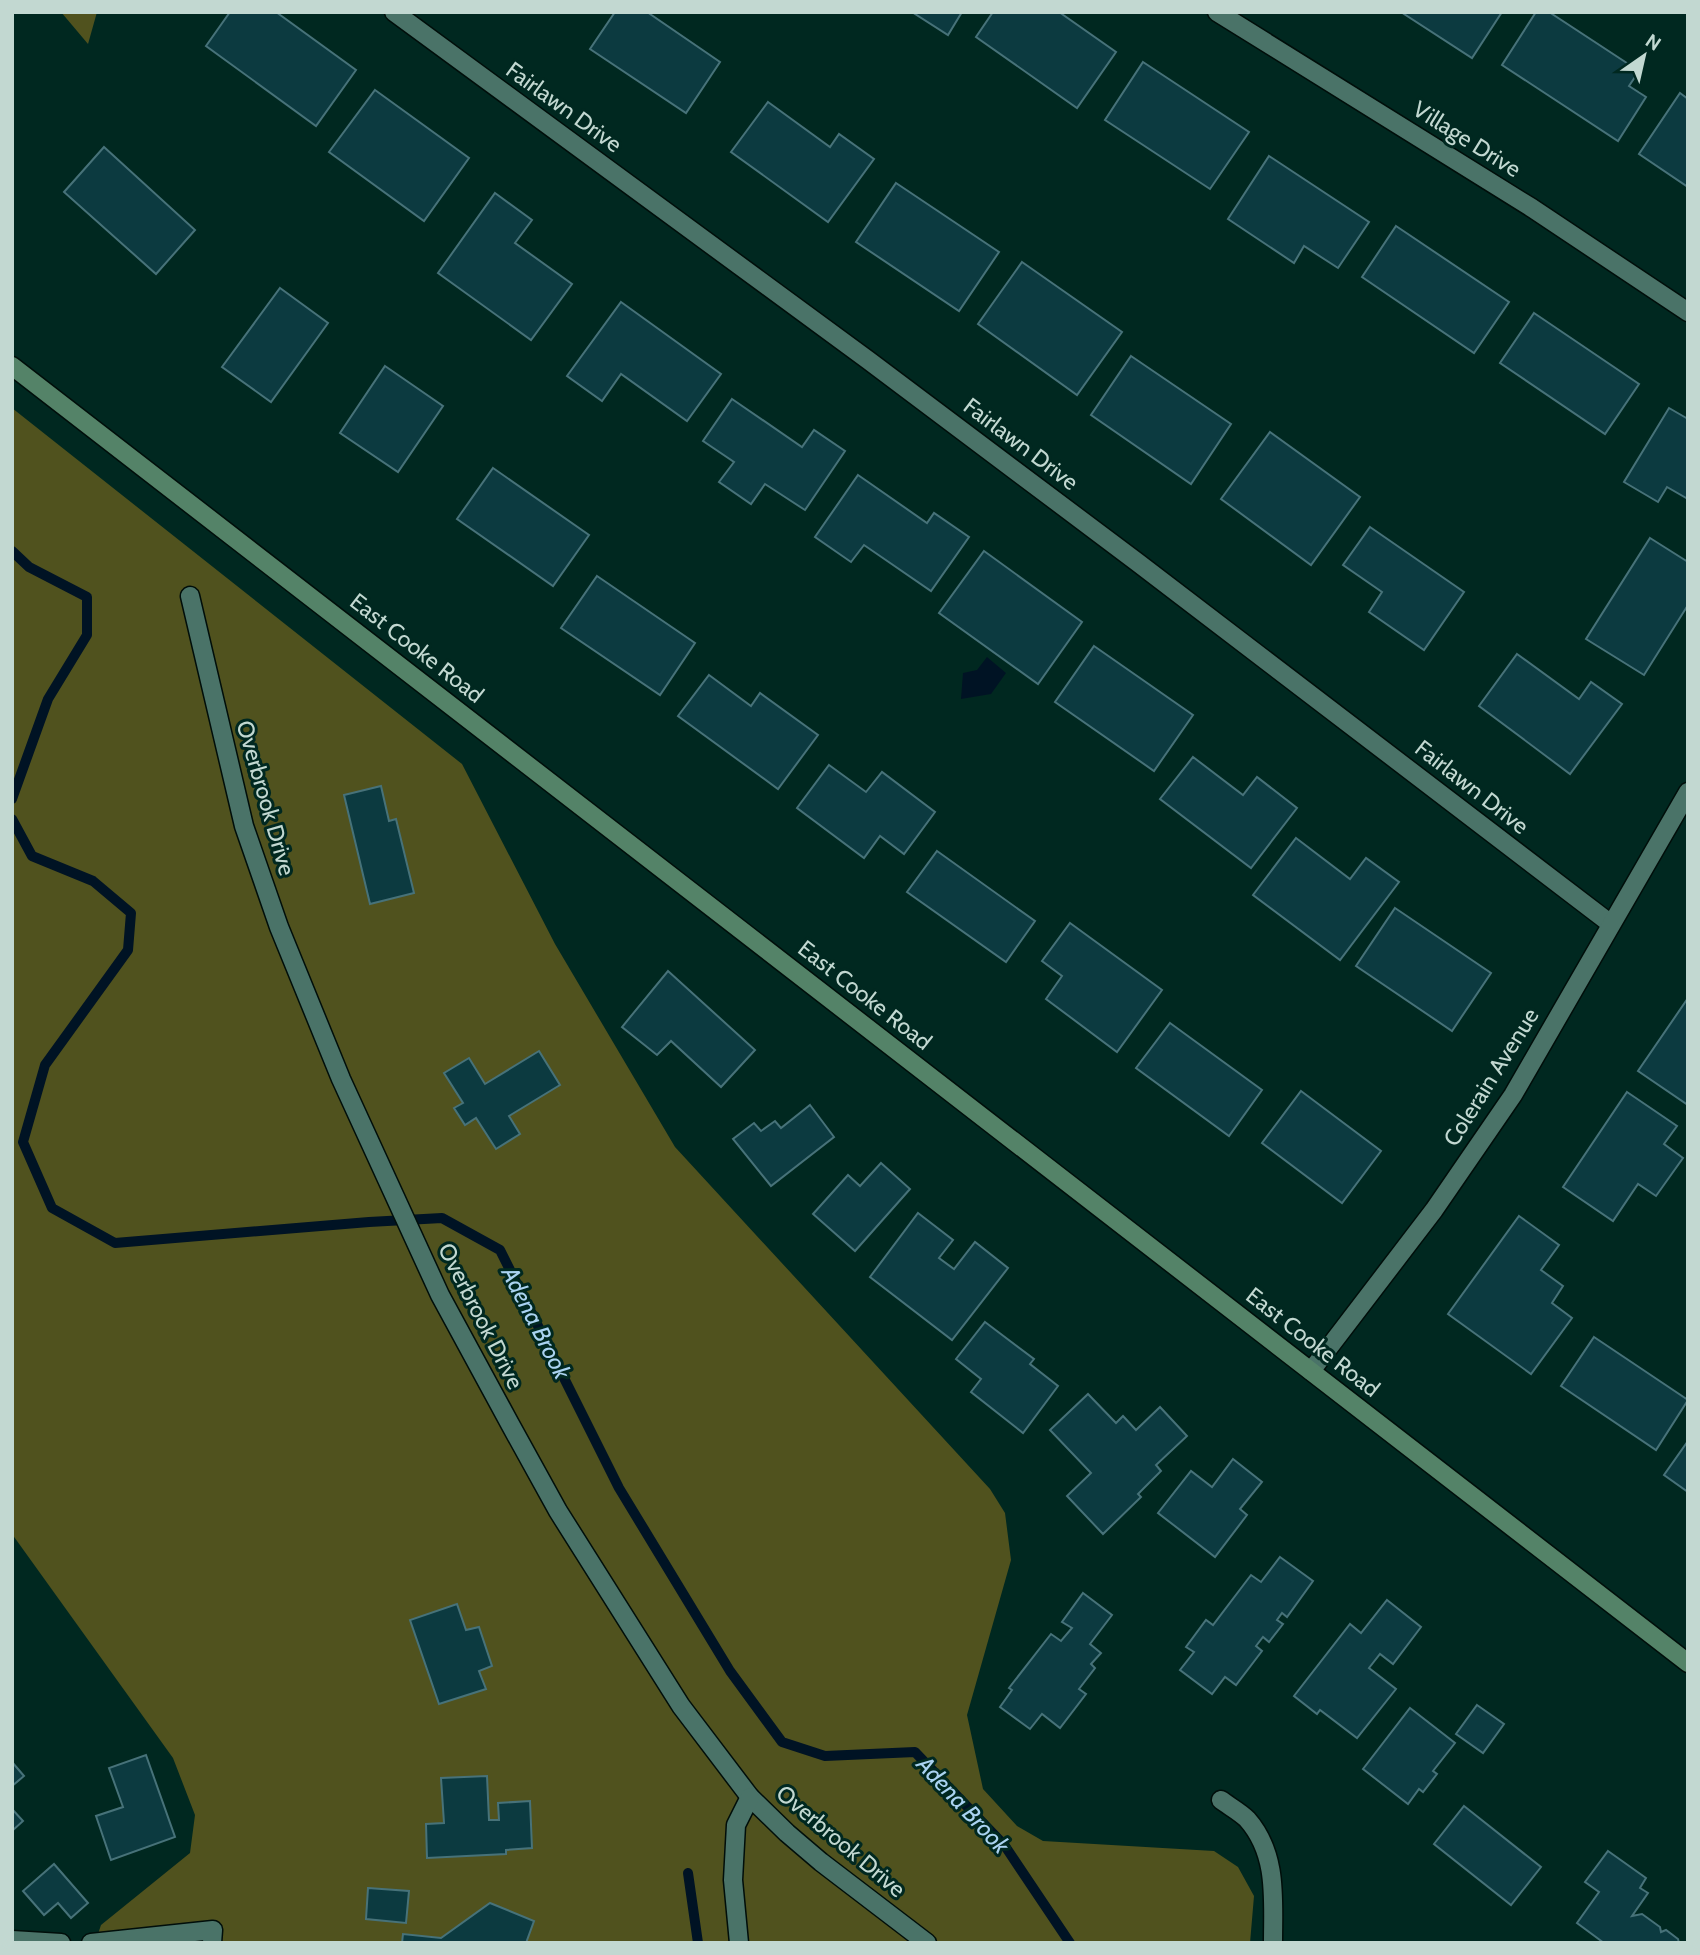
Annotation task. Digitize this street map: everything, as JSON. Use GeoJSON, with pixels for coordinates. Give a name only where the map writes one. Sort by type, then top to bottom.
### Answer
{"type":"FeatureCollection","features":[{"type":"Feature","properties":{"kind":"main road","name":"East Cooke Road"},"geometry":{"type":"LineString","coordinates":[[12,366],[1688,1663]]}},
{"type":"Feature","properties":{"kind":"street","name":"Fairlawn Drive"},"geometry":{"type":"LineString","coordinates":[[394,12],[1051,497],[1611,924]]}},
{"type":"Feature","properties":{"kind":"street","name":"Village Drive"},"geometry":{"type":"LineString","coordinates":[[1217,12],[1532,208],[1688,312]]}},
{"type":"Feature","properties":{"kind":"street","name":"Overbrook Drive"},"geometry":{"type":"LineString","coordinates":[[190,596],[249,840],[307,997],[440,1295],[558,1511],[681,1706],[751,1797],[813,1855],[927,1943]]}},
{"type":"Feature","properties":{"kind":"street","name":"Colerain Avenue"},"geometry":{"type":"LineString","coordinates":[[1311,1371],[1434,1210],[1513,1095],[1688,792]]}},
{"type":"Feature","properties":{"kind":"street"},"geometry":{"type":"LineString","coordinates":[[740,1943],[733,1880],[736,1825],[751,1797]]}},
{"type":"Feature","properties":{"kind":"street"},"geometry":{"type":"LineString","coordinates":[[1221,1800],[1245,1817],[1264,1843],[1273,1878],[1273,1943]]}},
{"type":"Feature","properties":{"kind":"street"},"geometry":{"type":"LineString","coordinates":[[91,1943],[212,1936]]}},
{"type":"Feature","properties":{"kind":"street"},"geometry":{"type":"LineString","coordinates":[[12,1940],[61,1943]]}},
{"type":"Feature","properties":{"kind":"shaded area"},"geometry":{"type":"Polygon","coordinates":[[[61,12],[97,12],[88,44],[61,12]]]}},
{"type":"Feature","properties":{"kind":"shaded area"},"geometry":{"type":"Polygon","coordinates":[[[12,408],[462,764],[555,944],[675,1147],[990,1489],[1005,1513],[1011,1560],[967,1715],[983,1789],[1017,1826],[1043,1841],[1214,1851],[1238,1867],[1254,1896],[1250,1943],[95,1943],[101,1925],[190,1853],[195,1815],[173,1758],[12,1534],[12,408]]]}},
{"type":"Feature","properties":{"kind":"water"},"geometry":{"type":"Polygon","coordinates":[[[987,657],[1006,673],[991,694],[961,699],[963,673],[977,670],[987,657]]]}},
{"type":"Feature","properties":{"kind":"building"},"geometry":{"type":"Polygon","coordinates":[[[230,12],[276,12],[356,70],[316,126],[206,46],[230,12]]]}},
{"type":"Feature","properties":{"kind":"building"},"geometry":{"type":"Polygon","coordinates":[[[615,12],[647,12],[720,62],[686,113],[590,49],[615,12]]]}},
{"type":"Feature","properties":{"kind":"building"},"geometry":{"type":"Polygon","coordinates":[[[912,12],[962,12],[948,35],[912,12]]]}},
{"type":"Feature","properties":{"kind":"building"},"geometry":{"type":"Polygon","coordinates":[[[993,12],[1059,12],[1116,52],[1077,108],[976,37],[993,12]]]}},
{"type":"Feature","properties":{"kind":"building"},"geometry":{"type":"Polygon","coordinates":[[[1401,12],[1502,12],[1472,58],[1401,12]]]}},
{"type":"Feature","properties":{"kind":"building"},"geometry":{"type":"Polygon","coordinates":[[[1536,12],[1549,12],[1639,71],[1629,86],[1646,97],[1618,141],[1502,65],[1536,12]]]}},
{"type":"Feature","properties":{"kind":"building"},"geometry":{"type":"Polygon","coordinates":[[[1143,62],[1249,132],[1210,189],[1105,120],[1143,62]]]}},
{"type":"Feature","properties":{"kind":"building"},"geometry":{"type":"Polygon","coordinates":[[[375,90],[469,158],[424,221],[329,152],[375,90]]]}},
{"type":"Feature","properties":{"kind":"building"},"geometry":{"type":"Polygon","coordinates":[[[1680,93],[1688,99],[1688,187],[1639,154],[1680,93]]]}},
{"type":"Feature","properties":{"kind":"building"},"geometry":{"type":"Polygon","coordinates":[[[768,102],[830,147],[839,134],[874,159],[828,222],[731,152],[768,102]]]}},
{"type":"Feature","properties":{"kind":"building"},"geometry":{"type":"Polygon","coordinates":[[[104,147],[195,230],[156,274],[64,192],[104,147]]]}},
{"type":"Feature","properties":{"kind":"building"},"geometry":{"type":"Polygon","coordinates":[[[1269,156],[1369,222],[1338,268],[1304,246],[1294,263],[1228,219],[1269,156]]]}},
{"type":"Feature","properties":{"kind":"building"},"geometry":{"type":"Polygon","coordinates":[[[896,183],[999,252],[959,311],[856,242],[896,183]]]}},
{"type":"Feature","properties":{"kind":"building"},"geometry":{"type":"Polygon","coordinates":[[[495,193],[532,220],[515,243],[572,284],[531,340],[438,273],[495,193]]]}},
{"type":"Feature","properties":{"kind":"building"},"geometry":{"type":"Polygon","coordinates":[[[1396,226],[1509,302],[1474,353],[1362,277],[1396,226]]]}},
{"type":"Feature","properties":{"kind":"building"},"geometry":{"type":"Polygon","coordinates":[[[1022,262],[1122,332],[1077,395],[978,324],[1022,262]]]}},
{"type":"Feature","properties":{"kind":"building"},"geometry":{"type":"Polygon","coordinates":[[[280,288],[328,323],[271,402],[222,367],[280,288]]]}},
{"type":"Feature","properties":{"kind":"building"},"geometry":{"type":"Polygon","coordinates":[[[621,302],[721,374],[687,421],[621,374],[602,401],[567,376],[621,302]]]}},
{"type":"Feature","properties":{"kind":"building"},"geometry":{"type":"Polygon","coordinates":[[[1534,313],[1639,384],[1605,434],[1500,363],[1534,313]]]}},
{"type":"Feature","properties":{"kind":"building"},"geometry":{"type":"Polygon","coordinates":[[[1131,356],[1231,424],[1191,484],[1091,415],[1131,356]]]}},
{"type":"Feature","properties":{"kind":"building"},"geometry":{"type":"Polygon","coordinates":[[[385,366],[443,406],[398,472],[340,433],[385,366]]]}},
{"type":"Feature","properties":{"kind":"building"},"geometry":{"type":"Polygon","coordinates":[[[732,399],[802,447],[814,430],[845,451],[805,510],[765,484],[751,504],[719,482],[734,462],[703,441],[732,399]]]}},
{"type":"Feature","properties":{"kind":"building"},"geometry":{"type":"Polygon","coordinates":[[[1669,408],[1688,419],[1688,499],[1667,487],[1658,502],[1624,482],[1669,408]]]}},
{"type":"Feature","properties":{"kind":"building"},"geometry":{"type":"Polygon","coordinates":[[[1270,432],[1360,497],[1311,565],[1221,499],[1270,432]]]}},
{"type":"Feature","properties":{"kind":"building"},"geometry":{"type":"Polygon","coordinates":[[[493,468],[589,535],[553,586],[457,519],[493,468]]]}},
{"type":"Feature","properties":{"kind":"building"},"geometry":{"type":"Polygon","coordinates":[[[858,475],[927,523],[934,513],[969,537],[931,591],[864,545],[851,562],[815,537],[858,475]]]}},
{"type":"Feature","properties":{"kind":"building"},"geometry":{"type":"Polygon","coordinates":[[[1370,527],[1464,592],[1424,650],[1369,612],[1382,592],[1343,565],[1370,527]]]}},
{"type":"Feature","properties":{"kind":"building"},"geometry":{"type":"Polygon","coordinates":[[[1650,538],[1688,562],[1688,605],[1644,675],[1586,639],[1650,538]]]}},
{"type":"Feature","properties":{"kind":"building"},"geometry":{"type":"Polygon","coordinates":[[[984,551],[1082,622],[1038,684],[939,613],[984,551]]]}},
{"type":"Feature","properties":{"kind":"building"},"geometry":{"type":"Polygon","coordinates":[[[597,576],[695,643],[660,695],[561,628],[597,576]]]}},
{"type":"Feature","properties":{"kind":"building"},"geometry":{"type":"Polygon","coordinates":[[[1094,646],[1193,715],[1154,771],[1055,702],[1094,646]]]}},
{"type":"Feature","properties":{"kind":"building"},"geometry":{"type":"Polygon","coordinates":[[[1517,654],[1579,699],[1591,682],[1622,704],[1570,774],[1479,706],[1517,654]]]}},
{"type":"Feature","properties":{"kind":"building"},"geometry":{"type":"Polygon","coordinates":[[[709,675],[751,706],[760,693],[818,735],[778,789],[678,716],[709,675]]]}},
{"type":"Feature","properties":{"kind":"building"},"geometry":{"type":"Polygon","coordinates":[[[1193,757],[1243,795],[1257,777],[1297,808],[1251,868],[1160,799],[1193,757]]]}},
{"type":"Feature","properties":{"kind":"building"},"geometry":{"type":"Polygon","coordinates":[[[829,765],[866,792],[882,772],[935,812],[904,854],[880,836],[864,858],[797,808],[829,765]]]}},
{"type":"Feature","properties":{"kind":"building"},"geometry":{"type":"Polygon","coordinates":[[[381,786],[389,821],[396,819],[414,893],[370,904],[344,795],[381,786]]]}},
{"type":"Feature","properties":{"kind":"building"},"geometry":{"type":"Polygon","coordinates":[[[1296,838],[1350,879],[1366,858],[1399,882],[1340,960],[1253,895],[1296,838]]]}},
{"type":"Feature","properties":{"kind":"building"},"geometry":{"type":"Polygon","coordinates":[[[937,851],[1035,921],[1006,962],[907,892],[937,851]]]}},
{"type":"Feature","properties":{"kind":"building"},"geometry":{"type":"Polygon","coordinates":[[[1395,908],[1491,973],[1452,1031],[1356,966],[1395,908]]]}},
{"type":"Feature","properties":{"kind":"building"},"geometry":{"type":"Polygon","coordinates":[[[1070,923],[1162,990],[1117,1052],[1046,999],[1062,976],[1042,961],[1070,923]]]}},
{"type":"Feature","properties":{"kind":"building"},"geometry":{"type":"Polygon","coordinates":[[[668,971],[755,1050],[721,1087],[671,1041],[657,1055],[622,1027],[668,971]]]}},
{"type":"Feature","properties":{"kind":"building"},"geometry":{"type":"Polygon","coordinates":[[[1688,998],[1688,1105],[1638,1071],[1688,998]]]}},
{"type":"Feature","properties":{"kind":"building"},"geometry":{"type":"Polygon","coordinates":[[[1170,1023],[1262,1090],[1229,1136],[1136,1068],[1170,1023]]]}},
{"type":"Feature","properties":{"kind":"building"},"geometry":{"type":"Polygon","coordinates":[[[539,1051],[560,1085],[509,1116],[520,1134],[496,1149],[476,1118],[465,1125],[454,1108],[463,1103],[444,1073],[469,1058],[485,1084],[539,1051]]]}},
{"type":"Feature","properties":{"kind":"building"},"geometry":{"type":"Polygon","coordinates":[[[1301,1091],[1381,1151],[1342,1203],[1262,1143],[1301,1091]]]}},
{"type":"Feature","properties":{"kind":"building"},"geometry":{"type":"Polygon","coordinates":[[[1627,1092],[1677,1126],[1664,1144],[1683,1158],[1656,1196],[1638,1184],[1613,1221],[1563,1187],[1627,1092]]]}},
{"type":"Feature","properties":{"kind":"building"},"geometry":{"type":"Polygon","coordinates":[[[810,1105],[834,1137],[771,1186],[733,1139],[754,1123],[761,1131],[775,1121],[781,1128],[810,1105]]]}},
{"type":"Feature","properties":{"kind":"building"},"geometry":{"type":"Polygon","coordinates":[[[881,1163],[910,1189],[855,1251],[813,1214],[848,1175],[860,1186],[881,1163]]]}},
{"type":"Feature","properties":{"kind":"building"},"geometry":{"type":"Polygon","coordinates":[[[918,1213],[953,1240],[939,1258],[954,1269],[975,1242],[1008,1268],[952,1340],[870,1277],[918,1213]]]}},
{"type":"Feature","properties":{"kind":"building"},"geometry":{"type":"Polygon","coordinates":[[[1519,1216],[1559,1245],[1541,1270],[1563,1286],[1552,1303],[1572,1318],[1531,1374],[1448,1314],[1519,1216]]]}},
{"type":"Feature","properties":{"kind":"building"},"geometry":{"type":"Polygon","coordinates":[[[985,1322],[1034,1359],[1030,1364],[1058,1386],[1023,1433],[971,1392],[981,1379],[956,1359],[985,1322]]]}},
{"type":"Feature","properties":{"kind":"building"},"geometry":{"type":"Polygon","coordinates":[[[1594,1337],[1688,1400],[1656,1450],[1561,1386],[1594,1337]]]}},
{"type":"Feature","properties":{"kind":"building"},"geometry":{"type":"Polygon","coordinates":[[[1088,1394],[1116,1423],[1123,1416],[1136,1430],[1160,1407],[1187,1436],[1156,1465],[1161,1471],[1138,1494],[1141,1497],[1103,1534],[1067,1496],[1091,1473],[1050,1430],[1088,1394]]]}},
{"type":"Feature","properties":{"kind":"building"},"geometry":{"type":"Polygon","coordinates":[[[1688,1441],[1688,1492],[1664,1475],[1688,1441]]]}},
{"type":"Feature","properties":{"kind":"building"},"geometry":{"type":"Polygon","coordinates":[[[1233,1459],[1262,1482],[1240,1509],[1247,1515],[1215,1557],[1158,1513],[1191,1471],[1212,1487],[1233,1459]]]}},
{"type":"Feature","properties":{"kind":"building"},"geometry":{"type":"Polygon","coordinates":[[[1280,1557],[1313,1581],[1287,1617],[1282,1613],[1277,1620],[1283,1624],[1269,1642],[1263,1637],[1256,1646],[1262,1651],[1236,1685],[1225,1677],[1212,1694],[1180,1670],[1194,1652],[1186,1647],[1206,1620],[1213,1625],[1251,1575],[1261,1582],[1280,1557]]]}},
{"type":"Feature","properties":{"kind":"building"},"geometry":{"type":"Polygon","coordinates":[[[1083,1593],[1112,1615],[1090,1644],[1101,1653],[1091,1664],[1095,1668],[1079,1689],[1086,1694],[1060,1728],[1042,1714],[1030,1729],[1000,1707],[1012,1690],[1009,1688],[1051,1634],[1061,1641],[1072,1628],[1062,1622],[1083,1593]]]}},
{"type":"Feature","properties":{"kind":"building"},"geometry":{"type":"Polygon","coordinates":[[[1387,1600],[1421,1627],[1393,1664],[1380,1654],[1369,1668],[1396,1689],[1357,1738],[1320,1710],[1317,1714],[1294,1696],[1350,1624],[1361,1633],[1387,1600]]]}},
{"type":"Feature","properties":{"kind":"building"},"geometry":{"type":"Polygon","coordinates":[[[457,1604],[466,1630],[479,1627],[492,1666],[479,1671],[486,1689],[439,1704],[410,1620],[457,1604]]]}},
{"type":"Feature","properties":{"kind":"building"},"geometry":{"type":"Polygon","coordinates":[[[1477,1705],[1504,1724],[1483,1753],[1456,1734],[1477,1705]]]}},
{"type":"Feature","properties":{"kind":"building"},"geometry":{"type":"Polygon","coordinates":[[[1410,1708],[1455,1743],[1433,1771],[1437,1774],[1423,1792],[1419,1789],[1408,1804],[1363,1769],[1410,1708]]]}},
{"type":"Feature","properties":{"kind":"building"},"geometry":{"type":"Polygon","coordinates":[[[146,1755],[175,1837],[111,1860],[96,1816],[123,1807],[109,1768],[146,1755]]]}},
{"type":"Feature","properties":{"kind":"building"},"geometry":{"type":"Polygon","coordinates":[[[12,1762],[24,1776],[12,1786],[12,1762]]]}},
{"type":"Feature","properties":{"kind":"building"},"geometry":{"type":"Polygon","coordinates":[[[487,1776],[489,1820],[499,1820],[498,1803],[530,1801],[532,1848],[506,1850],[506,1854],[427,1858],[426,1824],[444,1823],[441,1778],[487,1776]]]}},
{"type":"Feature","properties":{"kind":"building"},"geometry":{"type":"Polygon","coordinates":[[[1464,1806],[1541,1867],[1511,1905],[1434,1844],[1464,1806]]]}},
{"type":"Feature","properties":{"kind":"building"},"geometry":{"type":"Polygon","coordinates":[[[12,1809],[23,1821],[12,1831],[12,1809]]]}},
{"type":"Feature","properties":{"kind":"building"},"geometry":{"type":"Polygon","coordinates":[[[1608,1851],[1646,1878],[1640,1888],[1648,1893],[1632,1916],[1642,1914],[1660,1927],[1661,1932],[1666,1930],[1678,1939],[1679,1943],[1604,1943],[1577,1923],[1599,1892],[1585,1882],[1608,1851]]]}},
{"type":"Feature","properties":{"kind":"building"},"geometry":{"type":"Polygon","coordinates":[[[54,1864],[88,1903],[71,1918],[58,1903],[44,1915],[23,1891],[54,1864]]]}},
{"type":"Feature","properties":{"kind":"building"},"geometry":{"type":"Polygon","coordinates":[[[368,1888],[409,1891],[406,1923],[366,1919],[368,1888]]]}},
{"type":"Feature","properties":{"kind":"building"},"geometry":{"type":"Polygon","coordinates":[[[490,1903],[534,1921],[526,1943],[402,1943],[403,1934],[441,1938],[490,1903]]]}},
{"type":"Feature","properties":{"kind":"waterway","name":"Adena Brook"},"geometry":{"type":"LineString","coordinates":[[12,551],[29,567],[87,597],[87,635],[48,699],[12,799]]}},
{"type":"Feature","properties":{"kind":"waterway","name":"Adena Brook"},"geometry":{"type":"LineString","coordinates":[[12,819],[32,856],[93,881],[131,913],[128,950],[45,1065],[23,1142],[52,1208],[115,1243],[442,1218],[500,1250],[619,1488],[730,1671],[782,1742],[825,1756],[915,1752],[1005,1846],[1070,1943]]}},
{"type":"Feature","properties":{"kind":"waterway"},"geometry":{"type":"LineString","coordinates":[[688,1873],[698,1943]]}}]}
